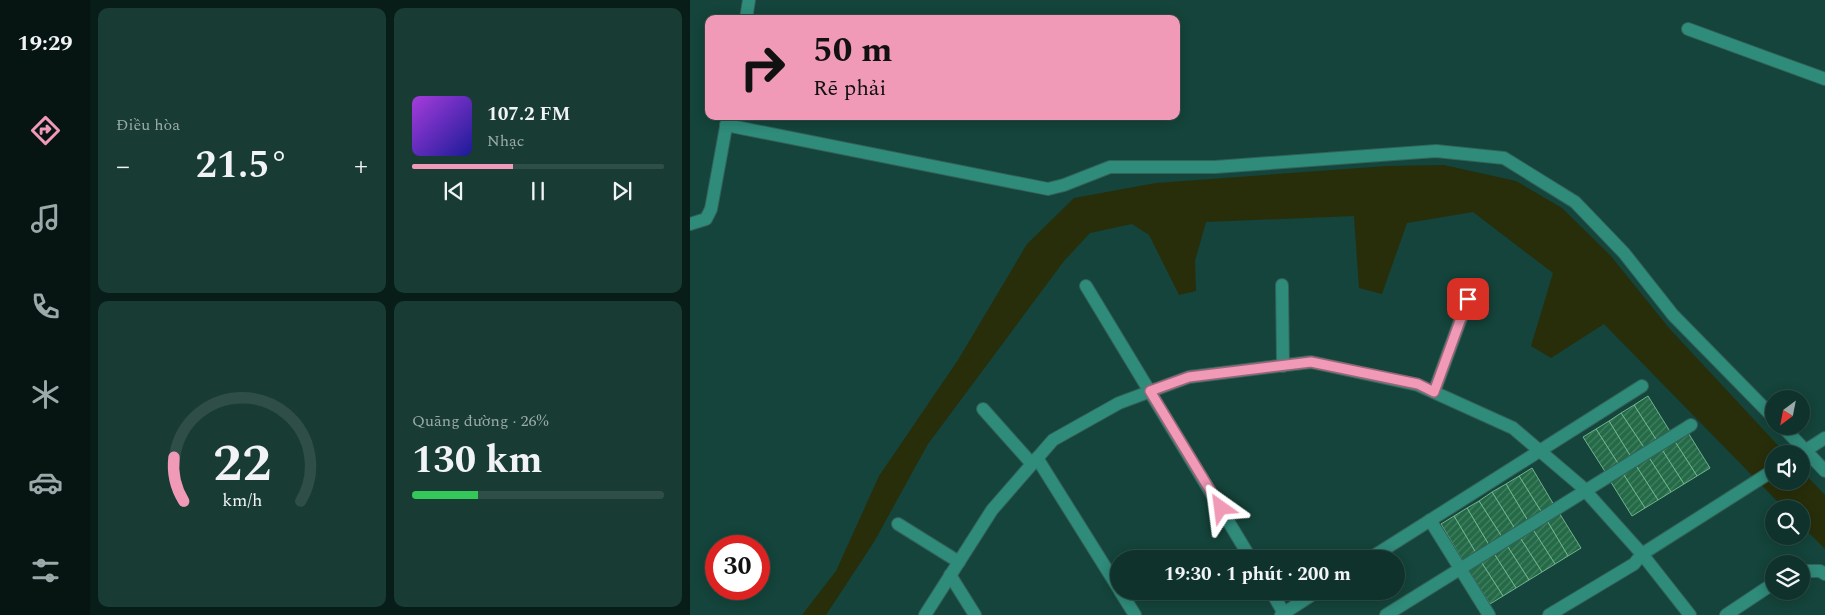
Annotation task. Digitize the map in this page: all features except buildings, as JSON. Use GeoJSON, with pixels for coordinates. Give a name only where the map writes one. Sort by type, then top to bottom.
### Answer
{"type":"FeatureCollection","features":[{"type":"Feature","properties":{"kind":"street"},"geometry":{"type":"LineString","coordinates":[[747,15],[749,0]]}},
{"type":"Feature","properties":{"kind":"street"},"geometry":{"type":"LineString","coordinates":[[1688,29],[1825,79]]}},
{"type":"Feature","properties":{"kind":"street"},"geometry":{"type":"LineString","coordinates":[[690,224],[706,219],[711,209],[727,121],[1048,188],[1064,185],[1110,167],[1215,167],[1436,151],[1504,158],[1574,202],[1624,253],[1673,315],[1765,409]]}},
{"type":"Feature","properties":{"kind":"street"},"geometry":{"type":"LineString","coordinates":[[1282,285],[1283,366]]}},
{"type":"Feature","properties":{"kind":"street"},"geometry":{"type":"LineString","coordinates":[[1086,286],[1246,550]]}},
{"type":"Feature","properties":{"kind":"street"},"geometry":{"type":"LineString","coordinates":[[1434,392],[1468,299]]}},
{"type":"Feature","properties":{"kind":"street"},"geometry":{"type":"LineString","coordinates":[[925,615],[992,510],[1053,440],[1119,402],[1189,377],[1311,362],[1418,384],[1513,428],[1585,491],[1642,554],[1690,615]]}},
{"type":"Feature","properties":{"kind":"street"},"geometry":{"type":"LineString","coordinates":[[1383,550],[1642,386]]}},
{"type":"Feature","properties":{"kind":"street"},"geometry":{"type":"LineString","coordinates":[[984,409],[1035,461],[1110,575]]}},
{"type":"Feature","properties":{"kind":"street"},"geometry":{"type":"LineString","coordinates":[[1386,615],[1691,425]]}},
{"type":"Feature","properties":{"kind":"street"},"geometry":{"type":"LineString","coordinates":[[1789,435],[1797,445]]}},
{"type":"Feature","properties":{"kind":"street"},"geometry":{"type":"LineString","coordinates":[[1810,447],[1825,438]]}},
{"type":"Feature","properties":{"kind":"street"},"geometry":{"type":"LineString","coordinates":[[1810,459],[1825,471]]}},
{"type":"Feature","properties":{"kind":"street"},"geometry":{"type":"LineString","coordinates":[[1549,615],[1634,564],[1642,554],[1765,476]]}},
{"type":"Feature","properties":{"kind":"street"},"geometry":{"type":"LineString","coordinates":[[1430,520],[1489,615]]}},
{"type":"Feature","properties":{"kind":"street"},"geometry":{"type":"LineString","coordinates":[[898,524],[959,562]]}},
{"type":"Feature","properties":{"kind":"street"},"geometry":{"type":"LineString","coordinates":[[1810,571],[1820,571],[1825,574]]}},
{"type":"Feature","properties":{"kind":"street"},"geometry":{"type":"LineString","coordinates":[[950,576],[975,615]]}},
{"type":"Feature","properties":{"kind":"street"},"geometry":{"type":"LineString","coordinates":[[1726,615],[1765,589]]}},
{"type":"Feature","properties":{"kind":"street"},"geometry":{"type":"LineString","coordinates":[[1126,600],[1135,615]]}},
{"type":"Feature","properties":{"kind":"street"},"geometry":{"type":"LineString","coordinates":[[1276,600],[1283,614],[1304,600]]}},
{"type":"Feature","properties":{"kind":"shaded area"},"geometry":{"type":"Polygon","coordinates":[[[1444,165],[1516,181],[1562,208],[1610,255],[1669,328],[1765,431],[1765,435],[1768,435],[1778,445],[1765,445],[1765,489],[1604,324],[1551,358],[1531,346],[1553,273],[1473,212],[1407,223],[1382,294],[1359,288],[1354,216],[1206,222],[1195,261],[1196,291],[1179,295],[1149,235],[1132,224],[1090,233],[1064,261],[928,444],[874,542],[826,615],[802,615],[836,571],[879,476],[958,360],[1027,244],[1074,198],[1156,183],[1387,166],[1444,165]]]}},
{"type":"Feature","properties":{"kind":"shaded area"},"geometry":{"type":"Polygon","coordinates":[[[1810,479],[1825,495],[1825,549],[1810,534],[1810,500],[1776,500],[1766,490],[1810,490],[1810,479]]]}},
{"type":"Feature","properties":{"kind":"route"},"geometry":{"type":"LineString","coordinates":[[1221,508],[1150,391],[1189,377],[1311,362],[1418,384],[1434,392],[1468,299]]}}]}
